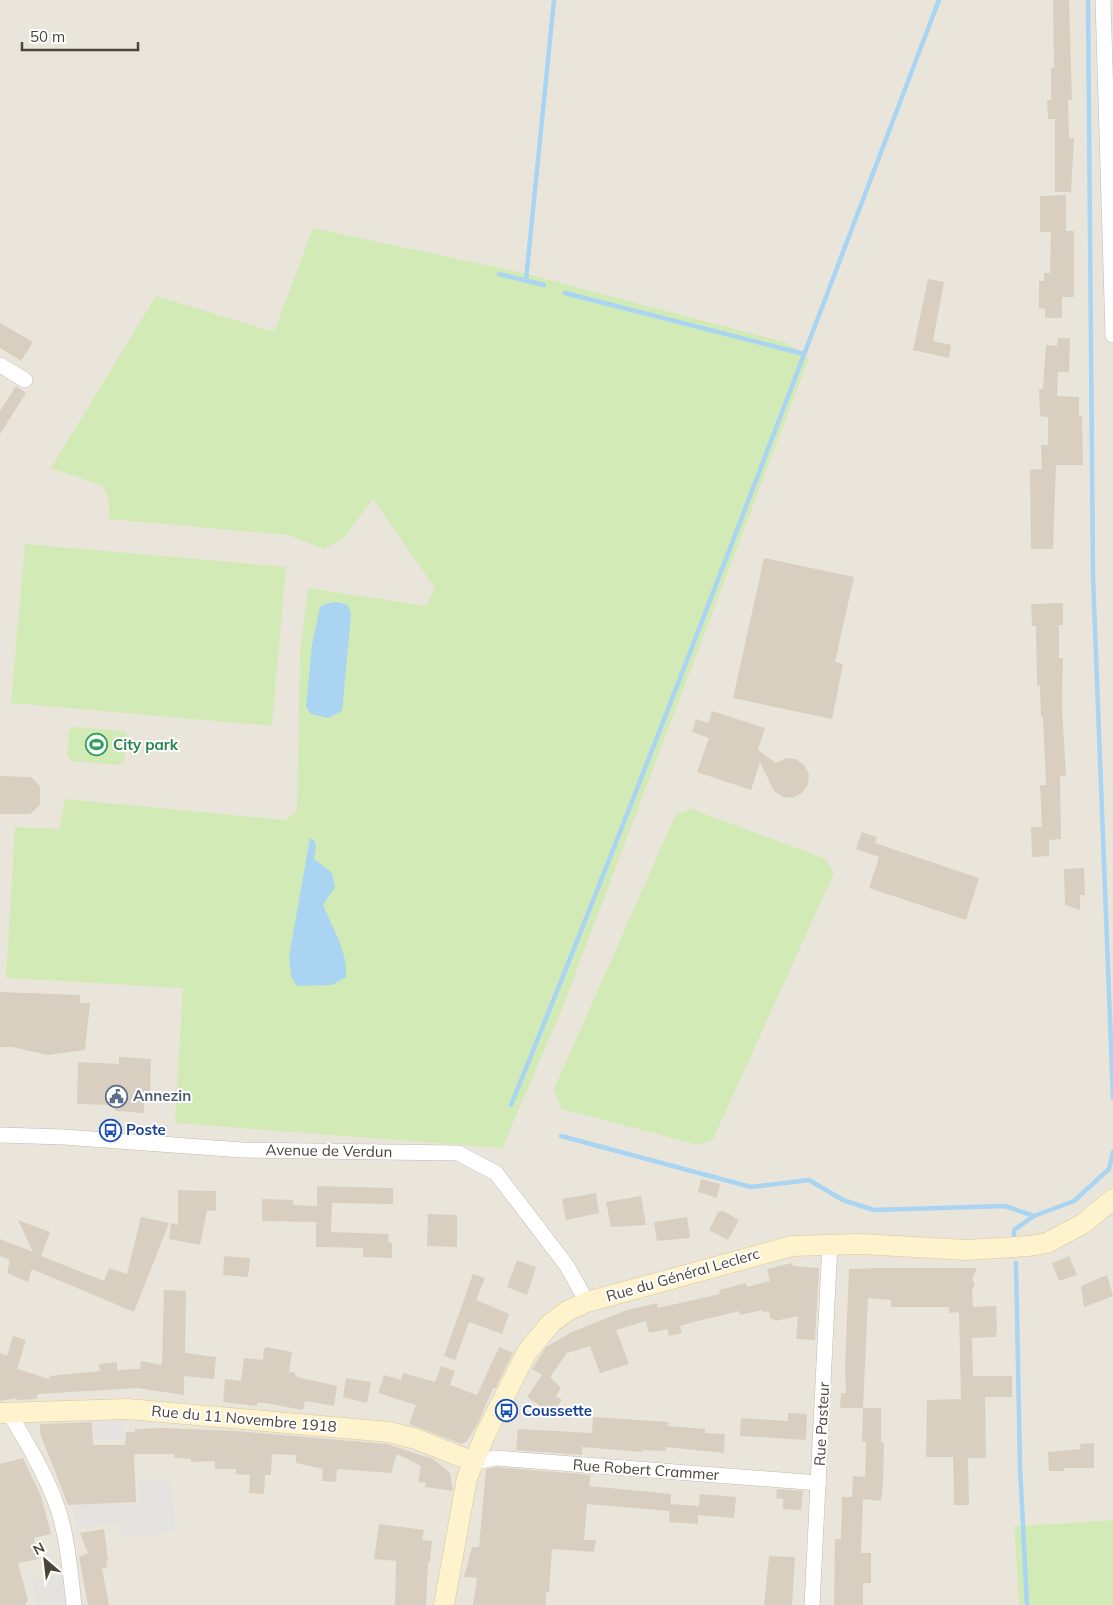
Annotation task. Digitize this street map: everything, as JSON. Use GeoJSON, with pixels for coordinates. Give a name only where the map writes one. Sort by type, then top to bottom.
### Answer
{"type":"FeatureCollection","features":[{"type":"Feature","properties":{"kind":"street"},"geometry":{"type":"LineString","coordinates":[[1103,0],[1110,105],[1113,335]]}},
{"type":"Feature","properties":{"kind":"street"},"geometry":{"type":"LineString","coordinates":[[0,365],[25,380]]}},
{"type":"Feature","properties":{"kind":"street","name":"Avenue de Verdun"},"geometry":{"type":"LineString","coordinates":[[0,1135],[64,1137],[242,1150],[458,1153],[496,1173],[567,1266],[587,1302]]}},
{"type":"Feature","properties":{"kind":"street","name":"Rue du Général Leclerc"},"geometry":{"type":"LineString","coordinates":[[444,1605],[468,1478],[474,1462],[527,1352],[551,1323],[567,1311],[587,1302],[792,1246],[830,1243],[967,1250],[1047,1243],[1084,1223],[1113,1199]]}},
{"type":"Feature","properties":{"kind":"street","name":"Rue Pasteur"},"geometry":{"type":"LineString","coordinates":[[812,1605],[830,1243]]}},
{"type":"Feature","properties":{"kind":"street","name":"Rue du 11 Novembre 1918"},"geometry":{"type":"LineString","coordinates":[[5,1413],[128,1409],[389,1432],[416,1439],[474,1462]]}},
{"type":"Feature","properties":{"kind":"street"},"geometry":{"type":"LineString","coordinates":[[5,1413],[35,1457],[57,1506],[69,1558],[74,1605]]}},
{"type":"Feature","properties":{"kind":"street","name":"Rue Robert Crammer"},"geometry":{"type":"LineString","coordinates":[[474,1462],[496,1458],[819,1483]]}},
{"type":"Feature","properties":{"kind":"shaded area"},"geometry":{"type":"Polygon","coordinates":[[[0,0],[1113,0],[1113,1520],[1014,1526],[1019,1605],[0,1605],[0,0]]]}},
{"type":"Feature","properties":{"kind":"shaded area"},"geometry":{"type":"Polygon","coordinates":[[[93,1409],[122,1409],[124,1440],[95,1440],[93,1409]]]}},
{"type":"Feature","properties":{"kind":"shaded area"},"geometry":{"type":"Polygon","coordinates":[[[139,1481],[171,1481],[175,1531],[121,1539],[119,1524],[76,1527],[74,1505],[140,1503],[139,1481]]]}},
{"type":"Feature","properties":{"kind":"shaded area"},"geometry":{"type":"Polygon","coordinates":[[[63,1574],[69,1605],[37,1605],[33,1580],[63,1574]]]}},
{"type":"Feature","properties":{"kind":"green space"},"geometry":{"type":"Polygon","coordinates":[[[313,228],[523,273],[787,343],[809,358],[562,1009],[502,1148],[175,1123],[183,988],[6,978],[15,827],[60,829],[65,799],[286,820],[297,811],[300,651],[308,588],[426,606],[435,588],[373,499],[343,539],[324,549],[288,535],[109,519],[109,500],[103,486],[51,468],[156,296],[274,332],[313,228]]]}},
{"type":"Feature","properties":{"kind":"green space"},"geometry":{"type":"Polygon","coordinates":[[[25,544],[286,567],[272,726],[11,703],[25,544]]]}},
{"type":"Feature","properties":{"kind":"green space","name":"City park"},"geometry":{"type":"Polygon","coordinates":[[[73,727],[124,731],[127,734],[124,762],[119,765],[70,761],[67,755],[69,731],[73,727]]]}},
{"type":"Feature","properties":{"kind":"green space"},"geometry":{"type":"Polygon","coordinates":[[[691,809],[826,859],[834,873],[713,1139],[699,1145],[562,1109],[554,1089],[676,814],[691,809]]]}},
{"type":"Feature","properties":{"kind":"green space"},"geometry":{"type":"Polygon","coordinates":[[[1113,1520],[1113,1605],[1019,1605],[1014,1526],[1113,1520]]]}},
{"type":"Feature","properties":{"kind":"water"},"geometry":{"type":"Polygon","coordinates":[[[336,602],[348,605],[351,614],[342,711],[328,718],[311,714],[306,707],[312,645],[320,607],[336,602]]]}},
{"type":"Feature","properties":{"kind":"water"},"geometry":{"type":"Polygon","coordinates":[[[310,838],[314,840],[316,846],[314,859],[332,873],[335,887],[323,905],[345,958],[346,977],[332,985],[297,986],[291,976],[289,957],[310,838]]]}},
{"type":"Feature","properties":{"kind":"building"},"geometry":{"type":"Polygon","coordinates":[[[1053,0],[1069,0],[1072,100],[1068,100],[1069,138],[1074,138],[1071,192],[1055,192],[1055,119],[1048,119],[1047,100],[1051,100],[1051,68],[1054,68],[1053,0]]]}},
{"type":"Feature","properties":{"kind":"building"},"geometry":{"type":"Polygon","coordinates":[[[1066,195],[1066,231],[1074,231],[1074,297],[1062,297],[1062,318],[1045,318],[1045,309],[1039,308],[1039,281],[1044,281],[1044,273],[1050,273],[1051,232],[1040,232],[1040,196],[1066,195]]]}},
{"type":"Feature","properties":{"kind":"building"},"geometry":{"type":"Polygon","coordinates":[[[928,279],[944,282],[933,341],[951,345],[949,358],[913,350],[928,279]]]}},
{"type":"Feature","properties":{"kind":"building"},"geometry":{"type":"Polygon","coordinates":[[[0,323],[33,342],[21,361],[0,348],[0,323]]]}},
{"type":"Feature","properties":{"kind":"building"},"geometry":{"type":"Polygon","coordinates":[[[1058,338],[1070,338],[1069,372],[1058,372],[1057,396],[1079,397],[1079,416],[1082,416],[1083,465],[1056,465],[1053,549],[1031,549],[1030,470],[1042,469],[1041,445],[1048,445],[1048,417],[1040,416],[1039,389],[1043,389],[1046,345],[1057,346],[1058,338]]]}},
{"type":"Feature","properties":{"kind":"building"},"geometry":{"type":"Polygon","coordinates":[[[16,386],[26,393],[0,434],[0,411],[16,386]]]}},
{"type":"Feature","properties":{"kind":"building"},"geometry":{"type":"Polygon","coordinates":[[[764,558],[854,577],[835,662],[843,664],[832,719],[733,698],[764,558]]]}},
{"type":"Feature","properties":{"kind":"building"},"geometry":{"type":"Polygon","coordinates":[[[1063,603],[1063,625],[1059,625],[1059,658],[1063,658],[1062,707],[1066,776],[1060,776],[1061,839],[1049,840],[1049,856],[1032,857],[1031,827],[1042,827],[1040,785],[1046,785],[1043,717],[1041,717],[1040,686],[1037,686],[1036,626],[1032,626],[1031,604],[1063,603]]]}},
{"type":"Feature","properties":{"kind":"building"},"geometry":{"type":"Polygon","coordinates":[[[712,711],[765,728],[758,750],[776,763],[786,758],[796,759],[804,765],[809,774],[808,785],[802,793],[793,798],[783,797],[774,791],[760,762],[751,790],[697,772],[709,738],[692,732],[696,719],[708,723],[712,711]]]}},
{"type":"Feature","properties":{"kind":"building"},"geometry":{"type":"Polygon","coordinates":[[[0,776],[31,777],[40,786],[40,805],[30,814],[0,814],[0,776]]]}},
{"type":"Feature","properties":{"kind":"building"},"geometry":{"type":"Polygon","coordinates":[[[862,832],[877,837],[875,843],[979,878],[966,920],[869,888],[879,857],[856,849],[862,832]]]}},
{"type":"Feature","properties":{"kind":"building"},"geometry":{"type":"Polygon","coordinates":[[[1084,868],[1085,895],[1080,895],[1080,910],[1065,905],[1064,869],[1084,868]]]}},
{"type":"Feature","properties":{"kind":"building"},"geometry":{"type":"Polygon","coordinates":[[[0,992],[80,995],[80,1003],[90,1003],[85,1050],[48,1055],[12,1047],[0,1047],[0,992]]]}},
{"type":"Feature","properties":{"kind":"building"},"geometry":{"type":"Polygon","coordinates":[[[119,1057],[151,1059],[150,1100],[144,1100],[144,1113],[115,1111],[116,1105],[77,1104],[78,1062],[119,1064],[119,1057]]]}},
{"type":"Feature","properties":{"kind":"building"},"geometry":{"type":"Polygon","coordinates":[[[701,1179],[720,1184],[717,1198],[698,1192],[701,1179]]]}},
{"type":"Feature","properties":{"kind":"building"},"geometry":{"type":"Polygon","coordinates":[[[317,1186],[393,1188],[393,1204],[332,1203],[331,1232],[389,1234],[388,1241],[392,1243],[392,1258],[363,1257],[363,1248],[316,1247],[316,1222],[262,1221],[262,1199],[293,1200],[293,1205],[317,1206],[317,1186]]]}},
{"type":"Feature","properties":{"kind":"building"},"geometry":{"type":"Polygon","coordinates":[[[178,1190],[216,1191],[216,1211],[207,1210],[200,1245],[169,1239],[171,1223],[178,1225],[178,1190]]]}},
{"type":"Feature","properties":{"kind":"building"},"geometry":{"type":"Polygon","coordinates":[[[596,1193],[599,1213],[566,1220],[562,1199],[596,1193]]]}},
{"type":"Feature","properties":{"kind":"building"},"geometry":{"type":"Polygon","coordinates":[[[641,1196],[646,1225],[611,1227],[606,1202],[641,1196]]]}},
{"type":"Feature","properties":{"kind":"building"},"geometry":{"type":"Polygon","coordinates":[[[723,1211],[739,1220],[728,1240],[709,1230],[718,1212],[723,1211]]]}},
{"type":"Feature","properties":{"kind":"building"},"geometry":{"type":"Polygon","coordinates":[[[428,1214],[457,1215],[457,1247],[427,1246],[428,1214]]]}},
{"type":"Feature","properties":{"kind":"building"},"geometry":{"type":"Polygon","coordinates":[[[141,1217],[169,1223],[134,1312],[32,1269],[28,1282],[7,1273],[10,1260],[0,1256],[0,1239],[33,1252],[18,1220],[50,1232],[41,1256],[104,1281],[109,1268],[127,1274],[141,1217]]]}},
{"type":"Feature","properties":{"kind":"building"},"geometry":{"type":"Polygon","coordinates":[[[687,1217],[690,1238],[657,1241],[654,1222],[687,1217]]]}},
{"type":"Feature","properties":{"kind":"building"},"geometry":{"type":"Polygon","coordinates":[[[224,1256],[250,1258],[248,1277],[223,1275],[224,1256]]]}},
{"type":"Feature","properties":{"kind":"building"},"geometry":{"type":"Polygon","coordinates":[[[1069,1256],[1077,1275],[1059,1281],[1052,1263],[1069,1256]]]}},
{"type":"Feature","properties":{"kind":"building"},"geometry":{"type":"Polygon","coordinates":[[[517,1260],[536,1267],[527,1295],[507,1287],[517,1260]]]}},
{"type":"Feature","properties":{"kind":"building"},"geometry":{"type":"Polygon","coordinates":[[[792,1263],[793,1266],[819,1268],[815,1340],[796,1339],[798,1316],[775,1321],[771,1319],[769,1311],[763,1313],[763,1310],[740,1315],[739,1311],[690,1323],[680,1326],[682,1333],[669,1336],[667,1329],[649,1333],[646,1321],[616,1330],[629,1364],[600,1373],[590,1346],[567,1353],[550,1377],[561,1388],[556,1396],[562,1400],[552,1414],[527,1397],[542,1375],[532,1369],[546,1347],[572,1332],[627,1310],[657,1303],[658,1308],[720,1294],[719,1290],[746,1283],[747,1287],[770,1281],[767,1269],[792,1263]]]}},
{"type":"Feature","properties":{"kind":"building"},"geometry":{"type":"Polygon","coordinates":[[[977,1268],[972,1280],[975,1284],[972,1291],[973,1307],[996,1306],[997,1329],[996,1337],[972,1338],[973,1376],[1012,1376],[1012,1397],[985,1397],[986,1458],[968,1458],[969,1505],[954,1505],[953,1457],[926,1457],[927,1400],[961,1399],[959,1312],[949,1313],[949,1307],[891,1307],[891,1300],[868,1298],[863,1408],[840,1408],[841,1393],[846,1393],[845,1368],[849,1269],[977,1268]]]}},
{"type":"Feature","properties":{"kind":"building"},"geometry":{"type":"Polygon","coordinates":[[[473,1274],[485,1278],[476,1300],[509,1314],[502,1334],[469,1322],[455,1360],[444,1356],[473,1274]]]}},
{"type":"Feature","properties":{"kind":"building"},"geometry":{"type":"Polygon","coordinates":[[[1107,1275],[1113,1296],[1084,1307],[1081,1286],[1107,1275]]]}},
{"type":"Feature","properties":{"kind":"building"},"geometry":{"type":"Polygon","coordinates":[[[164,1290],[186,1291],[185,1353],[216,1357],[214,1379],[184,1376],[184,1395],[137,1388],[38,1394],[36,1399],[17,1400],[16,1398],[0,1401],[0,1353],[7,1356],[13,1336],[26,1340],[17,1369],[49,1379],[50,1376],[100,1371],[99,1364],[117,1362],[117,1370],[140,1369],[141,1361],[162,1365],[164,1290]]]}},
{"type":"Feature","properties":{"kind":"building"},"geometry":{"type":"Polygon","coordinates":[[[267,1347],[292,1352],[289,1372],[294,1372],[297,1377],[337,1386],[334,1406],[305,1401],[303,1410],[265,1403],[257,1403],[257,1406],[223,1402],[225,1379],[241,1381],[244,1358],[263,1360],[264,1349],[267,1347]]]}},
{"type":"Feature","properties":{"kind":"building"},"geometry":{"type":"Polygon","coordinates":[[[499,1347],[513,1353],[495,1389],[493,1388],[479,1421],[467,1441],[462,1444],[409,1424],[416,1405],[378,1393],[384,1375],[401,1380],[403,1373],[435,1382],[441,1366],[455,1371],[450,1385],[477,1395],[499,1347]]]}},
{"type":"Feature","properties":{"kind":"building"},"geometry":{"type":"Polygon","coordinates":[[[346,1378],[371,1382],[367,1403],[343,1397],[346,1378]]]}},
{"type":"Feature","properties":{"kind":"building"},"geometry":{"type":"Polygon","coordinates":[[[863,1408],[881,1408],[881,1442],[884,1442],[881,1501],[863,1499],[861,1553],[871,1553],[871,1583],[863,1583],[863,1605],[834,1605],[835,1539],[841,1539],[842,1497],[852,1497],[853,1476],[865,1477],[866,1442],[862,1442],[863,1408]]]}},
{"type":"Feature","properties":{"kind":"building"},"geometry":{"type":"Polygon","coordinates":[[[788,1413],[807,1414],[806,1440],[740,1436],[741,1418],[788,1421],[788,1413]]]}},
{"type":"Feature","properties":{"kind":"building"},"geometry":{"type":"Polygon","coordinates":[[[593,1417],[668,1422],[668,1426],[705,1429],[705,1433],[725,1434],[724,1453],[666,1447],[666,1451],[642,1450],[642,1452],[582,1447],[582,1455],[516,1450],[518,1429],[592,1433],[593,1417]]]}},
{"type":"Feature","properties":{"kind":"building"},"geometry":{"type":"Polygon","coordinates":[[[92,1422],[93,1445],[125,1445],[126,1432],[135,1432],[135,1429],[163,1428],[237,1431],[387,1444],[433,1459],[450,1473],[453,1491],[425,1487],[426,1483],[418,1482],[421,1466],[397,1454],[391,1473],[337,1469],[336,1482],[322,1481],[323,1469],[296,1463],[296,1455],[272,1454],[271,1475],[265,1475],[264,1494],[249,1493],[250,1475],[236,1474],[236,1469],[215,1469],[215,1461],[191,1462],[191,1459],[174,1458],[174,1454],[134,1454],[136,1502],[68,1505],[40,1433],[40,1424],[92,1422]]]}},
{"type":"Feature","properties":{"kind":"building"},"geometry":{"type":"Polygon","coordinates":[[[1094,1443],[1094,1468],[1064,1468],[1064,1471],[1049,1471],[1048,1452],[1081,1449],[1080,1444],[1094,1443]]]}},
{"type":"Feature","properties":{"kind":"building"},"geometry":{"type":"Polygon","coordinates":[[[23,1458],[41,1496],[51,1534],[34,1538],[39,1559],[18,1563],[28,1600],[25,1605],[0,1605],[0,1464],[23,1458]]]}},
{"type":"Feature","properties":{"kind":"building"},"geometry":{"type":"Polygon","coordinates":[[[496,1467],[591,1475],[589,1486],[671,1494],[670,1511],[587,1504],[584,1540],[596,1540],[594,1552],[552,1549],[549,1592],[546,1592],[546,1605],[473,1605],[477,1578],[464,1577],[472,1547],[479,1547],[486,1469],[496,1467]]]}},
{"type":"Feature","properties":{"kind":"building"},"geometry":{"type":"Polygon","coordinates":[[[777,1489],[803,1491],[801,1510],[783,1509],[783,1499],[776,1498],[777,1489]]]}},
{"type":"Feature","properties":{"kind":"building"},"geometry":{"type":"Polygon","coordinates":[[[700,1494],[736,1497],[734,1518],[698,1515],[698,1524],[669,1522],[670,1504],[699,1506],[700,1494]]]}},
{"type":"Feature","properties":{"kind":"building"},"geometry":{"type":"Polygon","coordinates":[[[379,1524],[424,1530],[422,1540],[432,1541],[430,1562],[428,1562],[426,1605],[395,1605],[396,1561],[374,1559],[379,1524]]]}},
{"type":"Feature","properties":{"kind":"building"},"geometry":{"type":"Polygon","coordinates":[[[104,1529],[108,1561],[106,1561],[107,1568],[102,1568],[109,1605],[88,1605],[79,1557],[88,1553],[80,1533],[104,1529]]]}},
{"type":"Feature","properties":{"kind":"building"},"geometry":{"type":"Polygon","coordinates":[[[769,1556],[795,1557],[792,1605],[764,1605],[769,1556]]]}},
{"type":"Feature","properties":{"kind":"waterway"},"geometry":{"type":"LineString","coordinates":[[526,280],[554,0]]}},
{"type":"Feature","properties":{"kind":"waterway"},"geometry":{"type":"LineString","coordinates":[[511,1105],[675,692],[939,0]]}},
{"type":"Feature","properties":{"kind":"waterway"},"geometry":{"type":"LineString","coordinates":[[1088,0],[1093,577],[1113,1098]]}},
{"type":"Feature","properties":{"kind":"waterway"},"geometry":{"type":"LineString","coordinates":[[499,274],[544,285]]}},
{"type":"Feature","properties":{"kind":"waterway"},"geometry":{"type":"LineString","coordinates":[[565,293],[804,354]]}},
{"type":"Feature","properties":{"kind":"waterway"},"geometry":{"type":"LineString","coordinates":[[561,1136],[751,1187],[809,1180],[843,1200],[874,1210],[1005,1206],[1034,1216]]}},
{"type":"Feature","properties":{"kind":"waterway"},"geometry":{"type":"LineString","coordinates":[[1014,1241],[1014,1230],[1034,1216],[1074,1201],[1109,1169],[1113,1152]]}},
{"type":"Feature","properties":{"kind":"waterway"},"geometry":{"type":"LineString","coordinates":[[1016,1263],[1020,1467],[1027,1605]]}},
{"type":"Feature","properties":{"kind":"place","name":"City park"},"geometry":{"type":"Point","coordinates":[97,745]}},
{"type":"Feature","properties":{"kind":"place","name":"Annezin"},"geometry":{"type":"Point","coordinates":[117,1096]}},
{"type":"Feature","properties":{"kind":"place","name":"Poste"},"geometry":{"type":"Point","coordinates":[110,1130]}},
{"type":"Feature","properties":{"kind":"place","name":"Coussette"},"geometry":{"type":"Point","coordinates":[506,1411]}}]}
